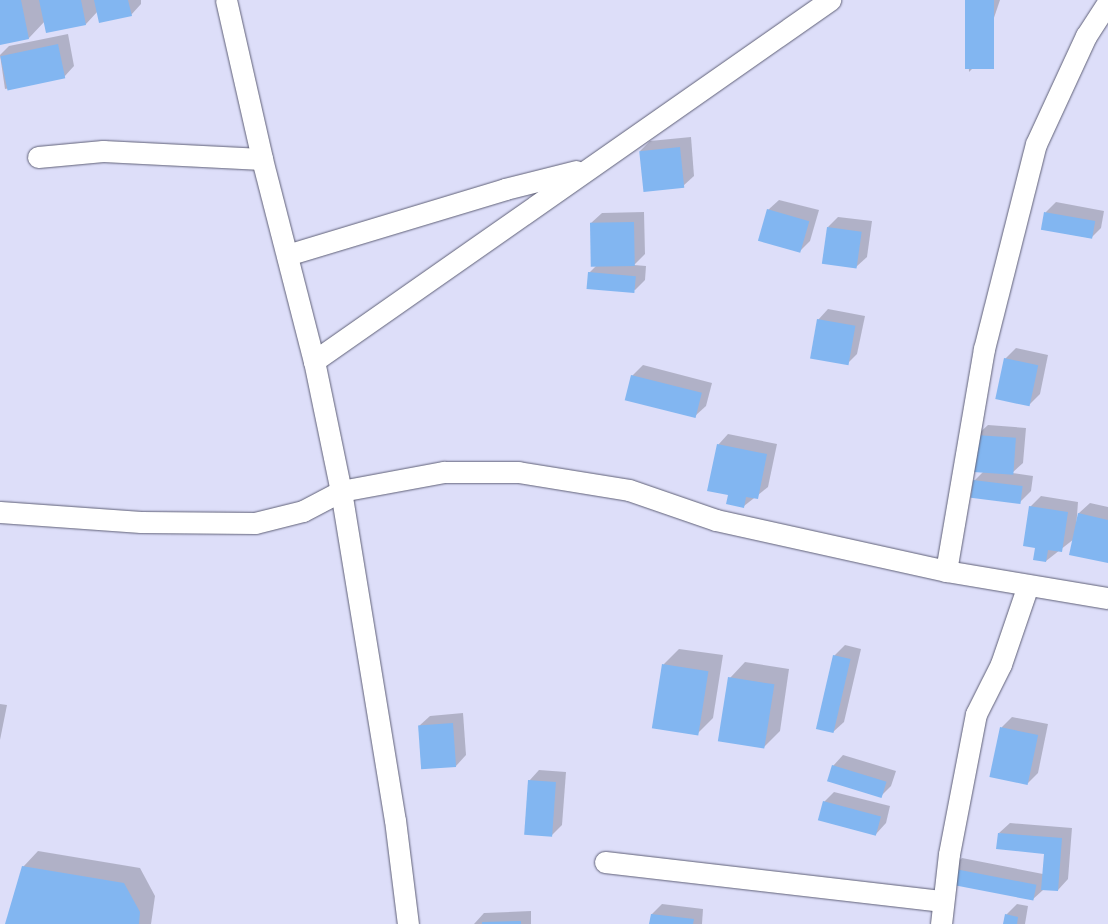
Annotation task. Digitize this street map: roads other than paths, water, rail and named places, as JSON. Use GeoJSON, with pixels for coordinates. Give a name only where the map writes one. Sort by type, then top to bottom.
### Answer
{"type":"FeatureCollection","features":[{"type":"Feature","properties":{"kind":"street"},"geometry":{"type":"LineString","coordinates":[[226,0],[262,159],[314,360],[341,491],[395,820],[408,924]]}},
{"type":"Feature","properties":{"kind":"street"},"geometry":{"type":"LineString","coordinates":[[314,360],[830,0]]}},
{"type":"Feature","properties":{"kind":"street"},"geometry":{"type":"LineString","coordinates":[[946,571],[984,349],[1036,144],[1086,36],[1108,2]]}},
{"type":"Feature","properties":{"kind":"street"},"geometry":{"type":"LineString","coordinates":[[38,156],[103,151],[262,159]]}},
{"type":"Feature","properties":{"kind":"street"},"geometry":{"type":"LineString","coordinates":[[287,255],[505,189],[588,168]]}},
{"type":"Feature","properties":{"kind":"street"},"geometry":{"type":"LineString","coordinates":[[0,512],[141,522],[255,523],[303,511],[341,491],[444,472],[518,472],[629,490],[716,520],[946,571],[1108,598]]}},
{"type":"Feature","properties":{"kind":"street"},"geometry":{"type":"LineString","coordinates":[[941,924],[943,901],[976,714],[1001,664],[1028,585]]}},
{"type":"Feature","properties":{"kind":"street"},"geometry":{"type":"LineString","coordinates":[[604,862],[943,901]]}}]}
